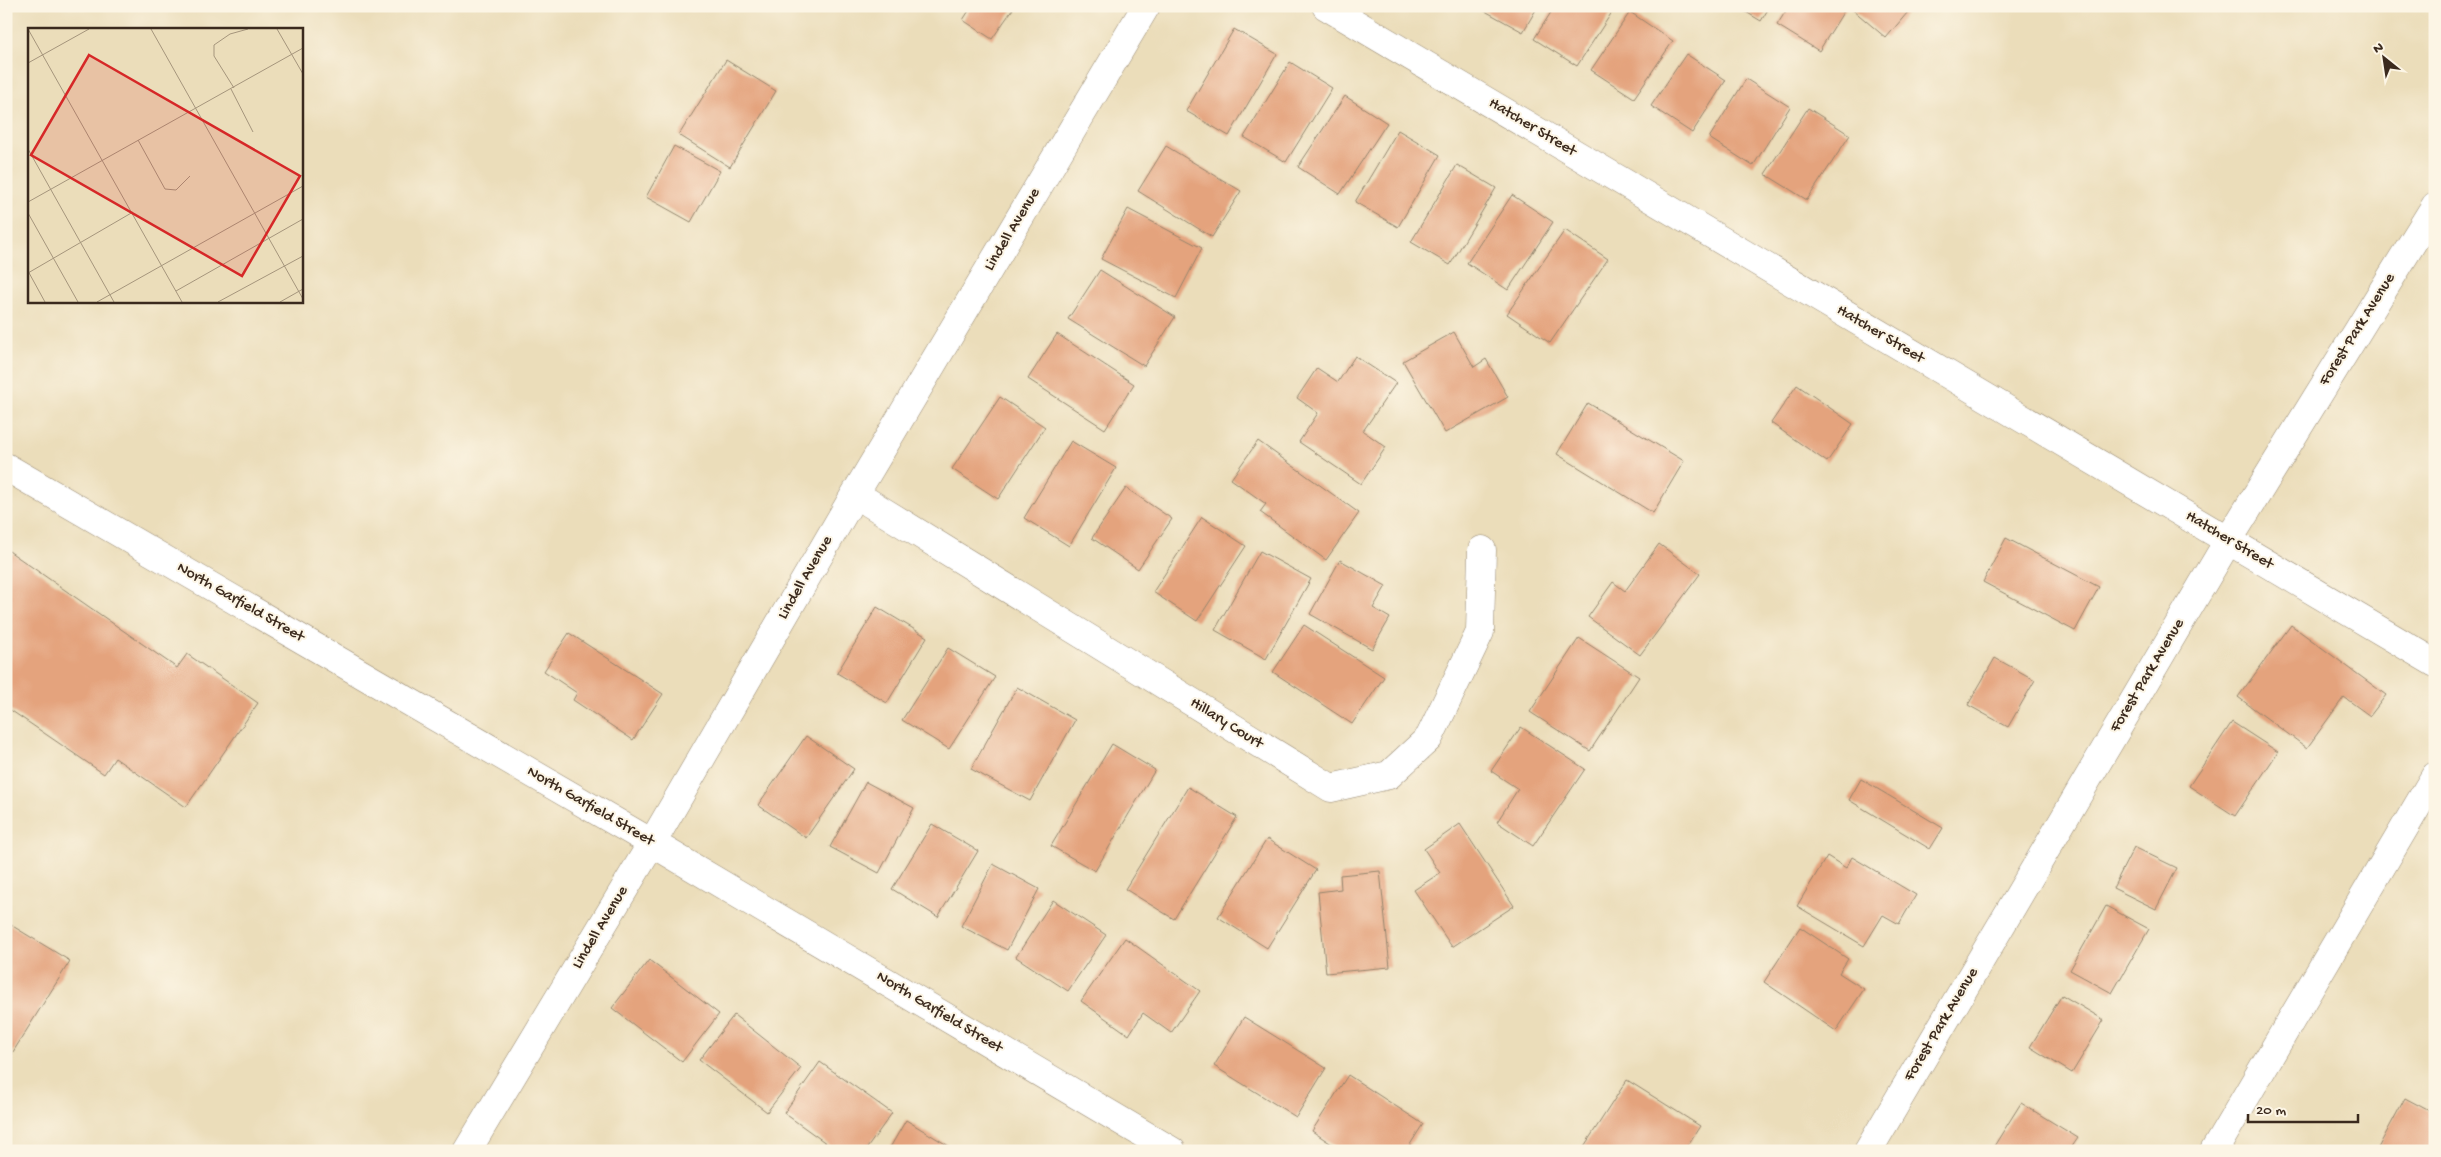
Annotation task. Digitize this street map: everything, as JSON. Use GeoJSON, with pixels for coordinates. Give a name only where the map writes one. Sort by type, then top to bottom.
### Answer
{"type":"FeatureCollection","features":[{"type":"Feature","properties":{"kind":"street","name":"Lindell Avenue"},"geometry":{"type":"LineString","coordinates":[[467,1151],[652,843],[855,494],[1146,6]]}},
{"type":"Feature","properties":{"kind":"street","name":"Hatcher Street"},"geometry":{"type":"LineString","coordinates":[[1326,6],[2435,663]]}},
{"type":"Feature","properties":{"kind":"street","name":"Forest Park Avenue"},"geometry":{"type":"LineString","coordinates":[[1868,1151],[2228,541],[2435,206]]}},
{"type":"Feature","properties":{"kind":"street","name":"North Garfield Street"},"geometry":{"type":"LineString","coordinates":[[6,467],[652,843],[1169,1150]]}},
{"type":"Feature","properties":{"kind":"street","name":"Hillary Court"},"geometry":{"type":"LineString","coordinates":[[855,494],[1331,788],[1389,775],[1429,738],[1480,632],[1482,550]]}},
{"type":"Feature","properties":{"kind":"street"},"geometry":{"type":"LineString","coordinates":[[2214,1151],[2435,776]]}},
{"type":"Feature","properties":{"kind":"building"},"geometry":{"type":"Polygon","coordinates":[[[972,6],[1015,6],[992,39],[963,20],[972,6]]]}},
{"type":"Feature","properties":{"kind":"building"},"geometry":{"type":"Polygon","coordinates":[[[1476,6],[1538,6],[1523,32],[1476,6]]]}},
{"type":"Feature","properties":{"kind":"building"},"geometry":{"type":"Polygon","coordinates":[[[1555,6],[1616,6],[1577,66],[1534,39],[1555,6]]]}},
{"type":"Feature","properties":{"kind":"building"},"geometry":{"type":"Polygon","coordinates":[[[1736,6],[1770,6],[1761,21],[1736,6]]]}},
{"type":"Feature","properties":{"kind":"building"},"geometry":{"type":"Polygon","coordinates":[[[1789,6],[1847,6],[1819,51],[1777,25],[1789,6]]]}},
{"type":"Feature","properties":{"kind":"building"},"geometry":{"type":"Polygon","coordinates":[[[1855,6],[1913,6],[1886,38],[1852,9],[1855,6]]]}},
{"type":"Feature","properties":{"kind":"building"},"geometry":{"type":"Polygon","coordinates":[[[1630,12],[1673,41],[1634,98],[1591,70],[1630,12]]]}},
{"type":"Feature","properties":{"kind":"building"},"geometry":{"type":"Polygon","coordinates":[[[1234,29],[1277,54],[1229,136],[1186,111],[1234,29]]]}},
{"type":"Feature","properties":{"kind":"building"},"geometry":{"type":"Polygon","coordinates":[[[1686,54],[1726,80],[1692,133],[1651,106],[1686,54]]]}},
{"type":"Feature","properties":{"kind":"building"},"geometry":{"type":"Polygon","coordinates":[[[726,60],[776,91],[730,167],[679,135],[726,60]]]}},
{"type":"Feature","properties":{"kind":"building"},"geometry":{"type":"Polygon","coordinates":[[[1290,62],[1332,88],[1286,162],[1244,137],[1290,62]]]}},
{"type":"Feature","properties":{"kind":"building"},"geometry":{"type":"Polygon","coordinates":[[[1746,79],[1790,107],[1753,166],[1709,138],[1746,79]]]}},
{"type":"Feature","properties":{"kind":"building"},"geometry":{"type":"Polygon","coordinates":[[[1345,96],[1387,123],[1340,194],[1298,167],[1345,96]]]}},
{"type":"Feature","properties":{"kind":"building"},"geometry":{"type":"Polygon","coordinates":[[[1808,108],[1850,135],[1807,200],[1765,174],[1808,108]]]}},
{"type":"Feature","properties":{"kind":"building"},"geometry":{"type":"Polygon","coordinates":[[[1398,130],[1440,155],[1398,227],[1355,202],[1398,130]]]}},
{"type":"Feature","properties":{"kind":"building"},"geometry":{"type":"Polygon","coordinates":[[[674,146],[720,171],[691,222],[646,197],[674,146]]]}},
{"type":"Feature","properties":{"kind":"building"},"geometry":{"type":"Polygon","coordinates":[[[1166,146],[1241,191],[1212,237],[1138,191],[1166,146]]]}},
{"type":"Feature","properties":{"kind":"building"},"geometry":{"type":"Polygon","coordinates":[[[1457,165],[1496,188],[1450,265],[1411,242],[1457,165]]]}},
{"type":"Feature","properties":{"kind":"building"},"geometry":{"type":"Polygon","coordinates":[[[1512,195],[1553,222],[1508,290],[1467,263],[1512,195]]]}},
{"type":"Feature","properties":{"kind":"building"},"geometry":{"type":"Polygon","coordinates":[[[1128,209],[1202,248],[1176,298],[1101,259],[1128,209]]]}},
{"type":"Feature","properties":{"kind":"building"},"geometry":{"type":"Polygon","coordinates":[[[1565,230],[1608,259],[1550,343],[1507,314],[1565,230]]]}},
{"type":"Feature","properties":{"kind":"building"},"geometry":{"type":"Polygon","coordinates":[[[1100,270],[1175,317],[1144,366],[1068,319],[1100,270]]]}},
{"type":"Feature","properties":{"kind":"building"},"geometry":{"type":"Polygon","coordinates":[[[1454,332],[1474,367],[1486,359],[1508,397],[1445,433],[1403,361],[1454,332]]]}},
{"type":"Feature","properties":{"kind":"building"},"geometry":{"type":"Polygon","coordinates":[[[1057,334],[1134,384],[1105,429],[1028,379],[1057,334]]]}},
{"type":"Feature","properties":{"kind":"building"},"geometry":{"type":"Polygon","coordinates":[[[1355,356],[1396,383],[1363,431],[1386,447],[1361,484],[1299,442],[1318,413],[1297,398],[1317,368],[1338,382],[1355,356]]]}},
{"type":"Feature","properties":{"kind":"building"},"geometry":{"type":"Polygon","coordinates":[[[1797,385],[1853,424],[1827,462],[1771,423],[1797,385]]]}},
{"type":"Feature","properties":{"kind":"building"},"geometry":{"type":"Polygon","coordinates":[[[1000,397],[1045,427],[998,499],[952,469],[1000,397]]]}},
{"type":"Feature","properties":{"kind":"building"},"geometry":{"type":"Polygon","coordinates":[[[1588,403],[1684,461],[1653,513],[1557,454],[1588,403]]]}},
{"type":"Feature","properties":{"kind":"building"},"geometry":{"type":"Polygon","coordinates":[[[1071,441],[1116,468],[1069,546],[1024,518],[1071,441]]]}},
{"type":"Feature","properties":{"kind":"building"},"geometry":{"type":"Polygon","coordinates":[[[1258,441],[1359,513],[1326,560],[1260,512],[1266,504],[1231,479],[1258,441]]]}},
{"type":"Feature","properties":{"kind":"building"},"geometry":{"type":"Polygon","coordinates":[[[1126,488],[1172,519],[1138,569],[1092,538],[1126,488]]]}},
{"type":"Feature","properties":{"kind":"building"},"geometry":{"type":"Polygon","coordinates":[[[1202,517],[1246,546],[1197,621],[1153,592],[1202,517]]]}},
{"type":"Feature","properties":{"kind":"building"},"geometry":{"type":"Polygon","coordinates":[[[2006,538],[2099,587],[2075,631],[1983,582],[2006,538]]]}},
{"type":"Feature","properties":{"kind":"building"},"geometry":{"type":"Polygon","coordinates":[[[1659,544],[1700,574],[1640,655],[1588,617],[1613,582],[1625,591],[1659,544]]]}},
{"type":"Feature","properties":{"kind":"building"},"geometry":{"type":"Polygon","coordinates":[[[6,549],[177,668],[187,654],[258,703],[186,807],[115,758],[104,774],[6,707],[6,549]]]}},
{"type":"Feature","properties":{"kind":"building"},"geometry":{"type":"Polygon","coordinates":[[[1260,551],[1311,579],[1266,659],[1215,630],[1260,551]]]}},
{"type":"Feature","properties":{"kind":"building"},"geometry":{"type":"Polygon","coordinates":[[[1340,560],[1386,586],[1373,608],[1390,618],[1372,649],[1310,614],[1340,560]]]}},
{"type":"Feature","properties":{"kind":"building"},"geometry":{"type":"Polygon","coordinates":[[[877,607],[927,637],[887,703],[837,673],[877,607]]]}},
{"type":"Feature","properties":{"kind":"building"},"geometry":{"type":"Polygon","coordinates":[[[1304,625],[1384,677],[1352,724],[1273,672],[1304,625]]]}},
{"type":"Feature","properties":{"kind":"building"},"geometry":{"type":"Polygon","coordinates":[[[2291,625],[2386,695],[2370,716],[2344,697],[2307,748],[2238,697],[2291,625]]]}},
{"type":"Feature","properties":{"kind":"building"},"geometry":{"type":"Polygon","coordinates":[[[569,633],[663,694],[633,740],[573,700],[577,693],[544,671],[569,633]]]}},
{"type":"Feature","properties":{"kind":"building"},"geometry":{"type":"Polygon","coordinates":[[[1579,638],[1639,677],[1590,751],[1530,712],[1579,638]]]}},
{"type":"Feature","properties":{"kind":"building"},"geometry":{"type":"Polygon","coordinates":[[[948,648],[995,677],[949,749],[902,720],[948,648]]]}},
{"type":"Feature","properties":{"kind":"building"},"geometry":{"type":"Polygon","coordinates":[[[1995,658],[2035,680],[2008,727],[1968,705],[1995,658]]]}},
{"type":"Feature","properties":{"kind":"building"},"geometry":{"type":"Polygon","coordinates":[[[1017,687],[1075,720],[1030,801],[971,769],[1017,687]]]}},
{"type":"Feature","properties":{"kind":"building"},"geometry":{"type":"Polygon","coordinates":[[[2232,722],[2278,752],[2235,816],[2189,786],[2232,722]]]}},
{"type":"Feature","properties":{"kind":"building"},"geometry":{"type":"Polygon","coordinates":[[[1521,727],[1585,769],[1533,846],[1497,822],[1518,789],[1491,771],[1521,727]]]}},
{"type":"Feature","properties":{"kind":"building"},"geometry":{"type":"Polygon","coordinates":[[[806,736],[854,769],[806,838],[758,805],[806,736]]]}},
{"type":"Feature","properties":{"kind":"building"},"geometry":{"type":"Polygon","coordinates":[[[1112,744],[1155,770],[1095,871],[1051,846],[1112,744]]]}},
{"type":"Feature","properties":{"kind":"building"},"geometry":{"type":"Polygon","coordinates":[[[1861,779],[1943,828],[1930,849],[1849,800],[1861,779]]]}},
{"type":"Feature","properties":{"kind":"building"},"geometry":{"type":"Polygon","coordinates":[[[866,782],[914,808],[879,873],[830,847],[866,782]]]}},
{"type":"Feature","properties":{"kind":"building"},"geometry":{"type":"Polygon","coordinates":[[[1188,787],[1237,817],[1174,919],[1125,889],[1188,787]]]}},
{"type":"Feature","properties":{"kind":"building"},"geometry":{"type":"Polygon","coordinates":[[[932,824],[978,851],[938,917],[892,889],[932,824]]]}},
{"type":"Feature","properties":{"kind":"building"},"geometry":{"type":"Polygon","coordinates":[[[1460,824],[1514,906],[1452,947],[1414,890],[1440,873],[1424,849],[1460,824]]]}},
{"type":"Feature","properties":{"kind":"building"},"geometry":{"type":"Polygon","coordinates":[[[1267,839],[1316,870],[1267,948],[1218,917],[1267,839]]]}},
{"type":"Feature","properties":{"kind":"building"},"geometry":{"type":"Polygon","coordinates":[[[2134,847],[2177,868],[2156,909],[2113,888],[2134,847]]]}},
{"type":"Feature","properties":{"kind":"building"},"geometry":{"type":"Polygon","coordinates":[[[1827,856],[1846,868],[1852,857],[1916,895],[1899,924],[1883,915],[1864,946],[1797,906],[1827,856]]]}},
{"type":"Feature","properties":{"kind":"building"},"geometry":{"type":"Polygon","coordinates":[[[993,864],[1039,889],[1007,950],[961,926],[993,864]]]}},
{"type":"Feature","properties":{"kind":"building"},"geometry":{"type":"Polygon","coordinates":[[[1380,871],[1390,967],[1326,973],[1318,892],[1341,889],[1340,875],[1380,871]]]}},
{"type":"Feature","properties":{"kind":"building"},"geometry":{"type":"Polygon","coordinates":[[[1053,900],[1106,935],[1068,991],[1016,957],[1053,900]]]}},
{"type":"Feature","properties":{"kind":"building"},"geometry":{"type":"Polygon","coordinates":[[[2106,906],[2149,929],[2112,993],[2070,970],[2106,906]]]}},
{"type":"Feature","properties":{"kind":"building"},"geometry":{"type":"Polygon","coordinates":[[[6,922],[70,961],[6,1063],[6,922]]]}},
{"type":"Feature","properties":{"kind":"building"},"geometry":{"type":"Polygon","coordinates":[[[1800,927],[1848,959],[1839,973],[1864,989],[1836,1031],[1764,982],[1800,927]]]}},
{"type":"Feature","properties":{"kind":"building"},"geometry":{"type":"Polygon","coordinates":[[[1125,938],[1200,991],[1171,1033],[1143,1013],[1129,1035],[1081,1001],[1125,938]]]}},
{"type":"Feature","properties":{"kind":"building"},"geometry":{"type":"Polygon","coordinates":[[[649,960],[719,1014],[682,1062],[612,1008],[649,960]]]}},
{"type":"Feature","properties":{"kind":"building"},"geometry":{"type":"Polygon","coordinates":[[[2062,995],[2104,1020],[2072,1073],[2030,1047],[2062,995]]]}},
{"type":"Feature","properties":{"kind":"building"},"geometry":{"type":"Polygon","coordinates":[[[734,1015],[801,1068],[767,1112],[699,1060],[734,1015]]]}},
{"type":"Feature","properties":{"kind":"building"},"geometry":{"type":"Polygon","coordinates":[[[1244,1017],[1326,1068],[1296,1117],[1214,1066],[1244,1017]]]}},
{"type":"Feature","properties":{"kind":"building"},"geometry":{"type":"Polygon","coordinates":[[[820,1062],[892,1113],[865,1151],[837,1151],[784,1113],[820,1062]]]}},
{"type":"Feature","properties":{"kind":"building"},"geometry":{"type":"Polygon","coordinates":[[[1348,1075],[1423,1124],[1406,1151],[1342,1151],[1312,1131],[1348,1075]]]}},
{"type":"Feature","properties":{"kind":"building"},"geometry":{"type":"Polygon","coordinates":[[[1627,1080],[1700,1126],[1684,1151],[1581,1151],[1627,1080]]]}},
{"type":"Feature","properties":{"kind":"building"},"geometry":{"type":"Polygon","coordinates":[[[2405,1098],[2435,1114],[2435,1151],[2377,1150],[2405,1098]]]}},
{"type":"Feature","properties":{"kind":"building"},"geometry":{"type":"Polygon","coordinates":[[[2021,1103],[2078,1138],[2069,1151],[1991,1151],[2021,1103]]]}},
{"type":"Feature","properties":{"kind":"building"},"geometry":{"type":"Polygon","coordinates":[[[906,1120],[957,1151],[888,1151],[906,1120]]]}}]}
